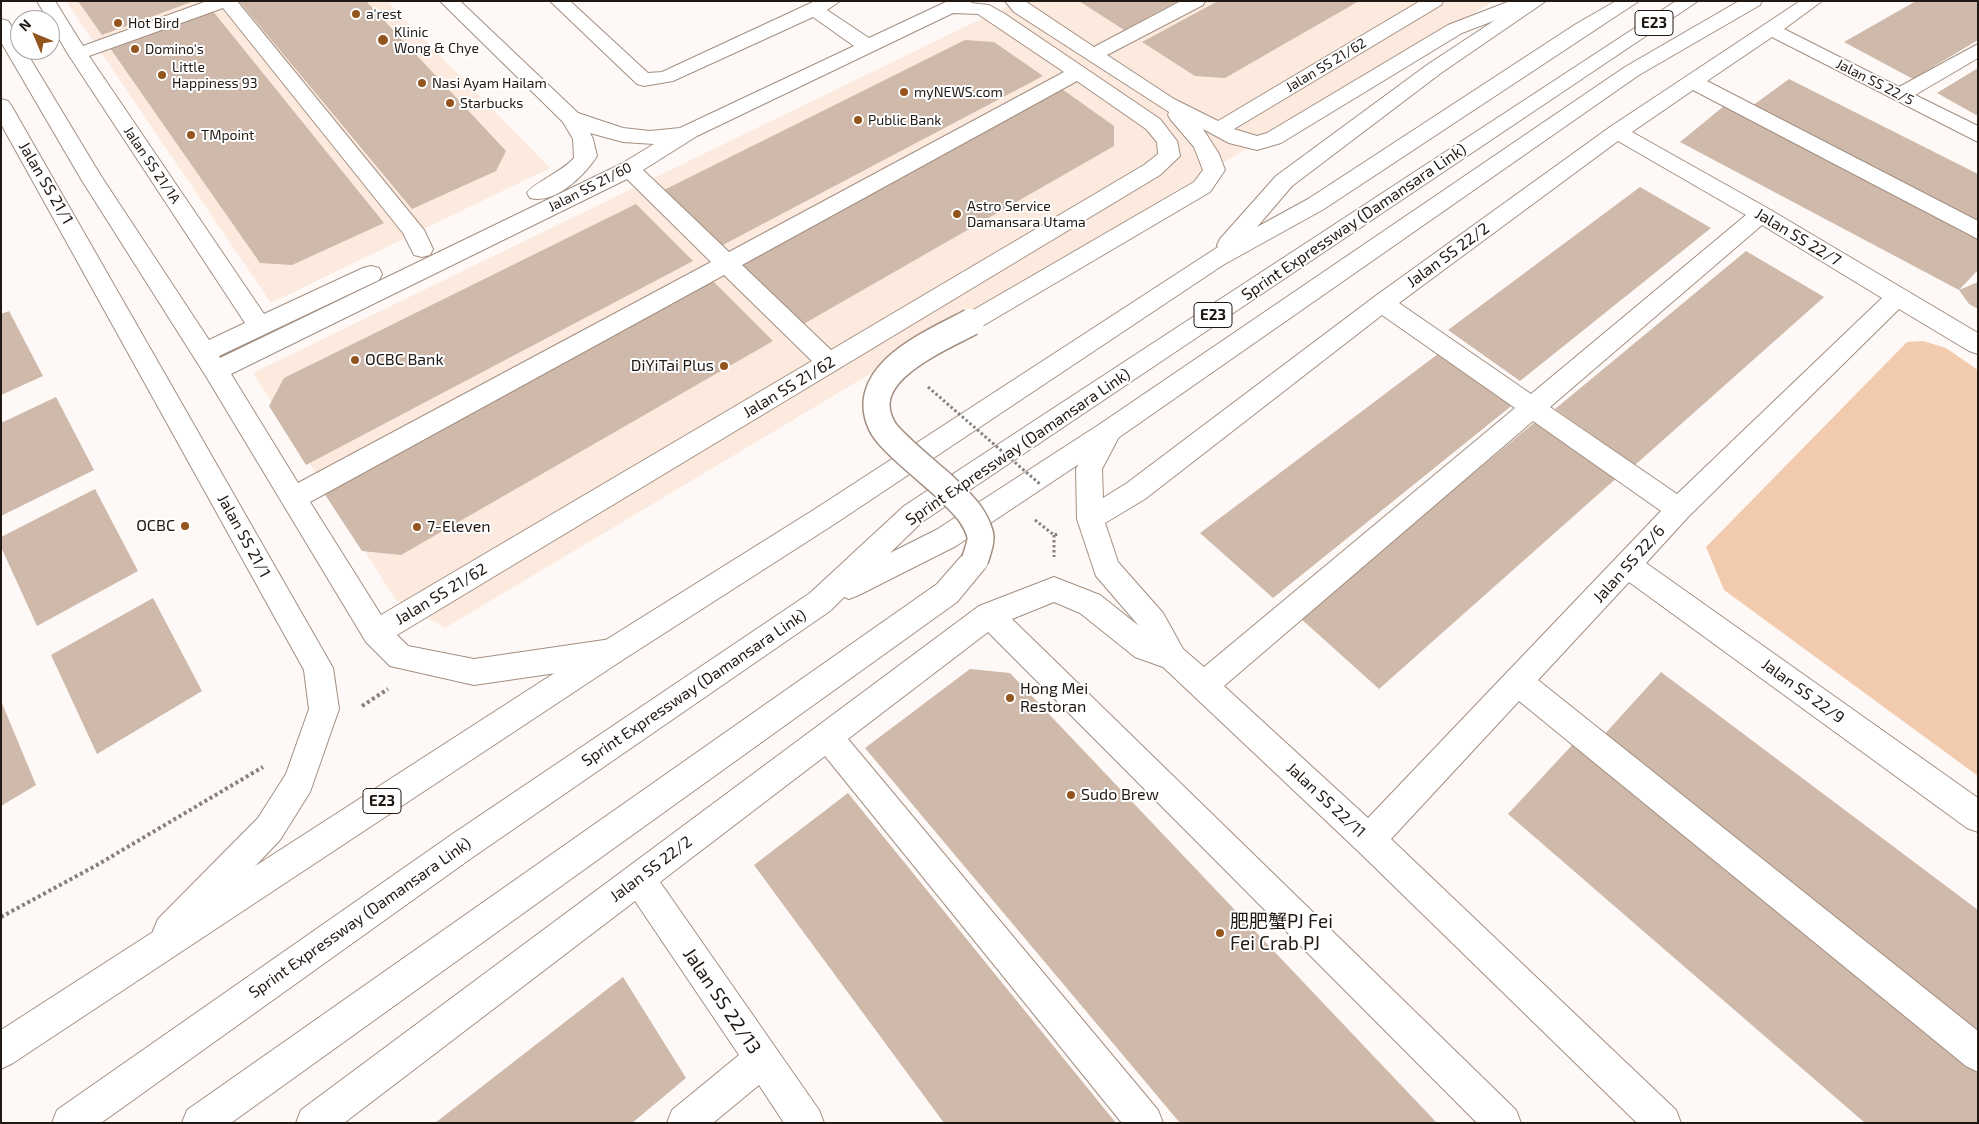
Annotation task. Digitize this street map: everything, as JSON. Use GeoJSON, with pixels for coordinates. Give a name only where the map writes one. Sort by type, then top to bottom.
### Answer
{"type":"FeatureCollection","features":[{"type":"Feature","properties":{"kind":"main road","name":"Jalan SS 21/1A"},"geometry":{"type":"LineString","coordinates":[[46,1],[78,54],[260,327]]}},
{"type":"Feature","properties":{"kind":"main road"},"geometry":{"type":"LineString","coordinates":[[78,54],[226,1],[414,230],[422,249]]}},
{"type":"Feature","properties":{"kind":"main road"},"geometry":{"type":"LineString","coordinates":[[449,1],[571,118],[604,131],[631,138],[666,137],[690,131]]}},
{"type":"Feature","properties":{"kind":"main road"},"geometry":{"type":"LineString","coordinates":[[559,1],[644,80],[666,77],[822,5],[867,46]]}},
{"type":"Feature","properties":{"kind":"main road"},"geometry":{"type":"LineString","coordinates":[[294,498],[1078,73],[982,9],[949,8],[914,1]]}},
{"type":"Feature","properties":{"kind":"main road"},"geometry":{"type":"LineString","coordinates":[[1014,1],[1167,103],[1236,138],[1257,143],[1274,138],[1455,29],[1528,1]]}},
{"type":"Feature","properties":{"kind":"main road"},"geometry":{"type":"LineString","coordinates":[[1093,55],[1196,1]]}},
{"type":"Feature","properties":{"kind":"main road","name":"Jalan SS 21/62"},"geometry":{"type":"LineString","coordinates":[[1218,129],[1434,1]]}},
{"type":"Feature","properties":{"kind":"main road"},"geometry":{"type":"LineString","coordinates":[[1215,259],[1284,181],[1434,69],[1537,1]]}},
{"type":"Feature","properties":{"kind":"main road","name":"E23"},"geometry":{"type":"LineString","coordinates":[[1,1051],[611,652],[824,517],[1215,259],[1316,204],[1583,28],[1630,1]]}},
{"type":"Feature","properties":{"kind":"main road","name":"Sprint Expressway (Damansara Link)"},"geometry":{"type":"LineString","coordinates":[[70,1123],[462,846],[820,602],[914,514],[1688,1]]}},
{"type":"Feature","properties":{"kind":"main road"},"geometry":{"type":"LineString","coordinates":[[820,602],[946,538],[1109,431],[1632,71],[1753,1]]}},
{"type":"Feature","properties":{"kind":"main road","name":"Jalan SS 22/2"},"geometry":{"type":"LineString","coordinates":[[1090,519],[1136,491],[1382,302],[1616,132],[1813,1]]}},
{"type":"Feature","properties":{"kind":"main road","name":"Jalan SS 21/60"},"geometry":{"type":"LineString","coordinates":[[210,362],[629,169],[690,131],[949,8]]}},
{"type":"Feature","properties":{"kind":"main road"},"geometry":{"type":"LineString","coordinates":[[1,25],[92,179],[210,362],[376,633],[400,657],[474,672],[611,652]]}},
{"type":"Feature","properties":{"kind":"main road","name":"Jalan SS 22/5"},"geometry":{"type":"LineString","coordinates":[[1772,30],[1978,135]]}},
{"type":"Feature","properties":{"kind":"main road"},"geometry":{"type":"LineString","coordinates":[[1900,95],[1978,50]]}},
{"type":"Feature","properties":{"kind":"main road","name":"Jalan SS 21/62"},"geometry":{"type":"LineString","coordinates":[[376,633],[1152,170],[1169,156],[1167,141],[1153,124],[1078,73]]}},
{"type":"Feature","properties":{"kind":"main road"},"geometry":{"type":"LineString","coordinates":[[1693,82],[1978,231]]}},
{"type":"Feature","properties":{"kind":"main road"},"geometry":{"type":"LineString","coordinates":[[200,1123],[947,593],[975,560],[981,536],[969,510],[884,430],[878,422],[875,404],[883,381],[893,368],[1202,187],[1214,170],[1210,153],[1200,138],[1167,103]]}},
{"type":"Feature","properties":{"kind":"main road","name":"Jalan SS 21/1"},"geometry":{"type":"LineString","coordinates":[[1,105],[318,668],[324,709],[300,782],[269,829],[152,951]]}},
{"type":"Feature","properties":{"kind":"main road","name":"Jalan SS 21/60"},"geometry":{"type":"LineString","coordinates":[[210,362],[260,327],[565,180],[576,171],[586,156],[583,139],[571,118]]}},
{"type":"Feature","properties":{"kind":"main road","name":"Jalan SS 22/7"},"geometry":{"type":"LineString","coordinates":[[1616,132],[1761,214],[1978,345]]}},
{"type":"Feature","properties":{"kind":"main road"},"geometry":{"type":"LineString","coordinates":[[629,169],[830,363]]}},
{"type":"Feature","properties":{"kind":"main road"},"geometry":{"type":"LineString","coordinates":[[1204,686],[1761,214]]}},
{"type":"Feature","properties":{"kind":"main road","name":"Jalan SS 22/6"},"geometry":{"type":"LineString","coordinates":[[1369,840],[1519,683],[1679,509],[1898,296]]}},
{"type":"Feature","properties":{"kind":"main road"},"geometry":{"type":"LineString","coordinates":[[1382,302],[1679,509]]}},
{"type":"Feature","properties":{"kind":"main road","name":"Jalan SS 22/11"},"geometry":{"type":"LineString","coordinates":[[1109,431],[1088,469],[1090,519],[1106,568],[1153,622],[1173,658],[1369,840],[1663,1123]]}},
{"type":"Feature","properties":{"kind":"main road","name":"Jalan SS 22/9"},"geometry":{"type":"LineString","coordinates":[[1628,566],[1978,817]]}},
{"type":"Feature","properties":{"kind":"main road","name":"Jalan SS 22/2"},"geometry":{"type":"LineString","coordinates":[[314,1123],[989,615],[1054,589],[1090,604],[1145,648],[1173,658]]}},
{"type":"Feature","properties":{"kind":"main road"},"geometry":{"type":"LineString","coordinates":[[989,615],[1503,1123]]}},
{"type":"Feature","properties":{"kind":"main road"},"geometry":{"type":"LineString","coordinates":[[1519,683],[1978,1054]]}},
{"type":"Feature","properties":{"kind":"main road"},"geometry":{"type":"LineString","coordinates":[[827,736],[1146,1123]]}},
{"type":"Feature","properties":{"kind":"main road","name":"Jalan SS 22/13"},"geometry":{"type":"LineString","coordinates":[[639,879],[806,1123]]}},
{"type":"Feature","properties":{"kind":"main road"},"geometry":{"type":"LineString","coordinates":[[685,1123],[762,1059]]}},
{"type":"Feature","properties":{"kind":"path"},"geometry":{"type":"LineString","coordinates":[[923,383],[1041,486]]}},
{"type":"Feature","properties":{"kind":"path"},"geometry":{"type":"LineString","coordinates":[[1031,516],[1054,535],[1090,519]]}},
{"type":"Feature","properties":{"kind":"path"},"geometry":{"type":"LineString","coordinates":[[317,734],[429,663]]}},
{"type":"Feature","properties":{"kind":"path"},"geometry":{"type":"LineString","coordinates":[[1,917],[97,865],[266,764]]}},
{"type":"Feature","properties":{"kind":"shaded area"},"geometry":{"type":"Polygon","coordinates":[[[66,1],[387,1],[550,168],[271,303],[66,1]]]}},
{"type":"Feature","properties":{"kind":"shaded area"},"geometry":{"type":"Polygon","coordinates":[[[1018,1],[1494,1],[445,628],[395,599],[253,373],[1018,1]]]}},
{"type":"Feature","properties":{"kind":"shaded area"},"geometry":{"type":"Polygon","coordinates":[[[1923,341],[1946,348],[1978,370],[1978,776],[1724,590],[1706,547],[1907,342],[1923,341]]]}},
{"type":"Feature","properties":{"kind":"building"},"geometry":{"type":"Polygon","coordinates":[[[78,1],[194,1],[102,35],[78,1]]]}},
{"type":"Feature","properties":{"kind":"building"},"geometry":{"type":"Polygon","coordinates":[[[239,1],[366,1],[506,151],[496,171],[412,209],[239,1]]]}},
{"type":"Feature","properties":{"kind":"building"},"geometry":{"type":"Polygon","coordinates":[[[1079,1],[1178,1],[1124,30],[1079,1]]]}},
{"type":"Feature","properties":{"kind":"building"},"geometry":{"type":"Polygon","coordinates":[[[1218,1],[1359,1],[1225,78],[1195,76],[1142,42],[1218,1]]]}},
{"type":"Feature","properties":{"kind":"building"},"geometry":{"type":"Polygon","coordinates":[[[1916,1],[1978,1],[1978,40],[1913,79],[1844,42],[1916,1]]]}},
{"type":"Feature","properties":{"kind":"building"},"geometry":{"type":"Polygon","coordinates":[[[212,10],[384,223],[292,265],[260,263],[110,48],[212,10]]]}},
{"type":"Feature","properties":{"kind":"building"},"geometry":{"type":"Polygon","coordinates":[[[965,40],[994,42],[1043,76],[719,247],[662,191],[965,40]]]}},
{"type":"Feature","properties":{"kind":"building"},"geometry":{"type":"Polygon","coordinates":[[[1978,68],[1978,116],[1937,93],[1978,68]]]}},
{"type":"Feature","properties":{"kind":"building"},"geometry":{"type":"Polygon","coordinates":[[[1789,79],[1978,174],[1978,224],[1752,106],[1789,79]]]}},
{"type":"Feature","properties":{"kind":"building"},"geometry":{"type":"Polygon","coordinates":[[[1062,89],[1114,126],[1114,146],[800,326],[736,264],[1062,89]]]}},
{"type":"Feature","properties":{"kind":"building"},"geometry":{"type":"Polygon","coordinates":[[[1724,106],[1978,235],[1978,270],[1959,290],[1680,142],[1724,106]]]}},
{"type":"Feature","properties":{"kind":"building"},"geometry":{"type":"Polygon","coordinates":[[[1640,187],[1711,228],[1520,381],[1448,330],[1640,187]]]}},
{"type":"Feature","properties":{"kind":"building"},"geometry":{"type":"Polygon","coordinates":[[[636,204],[693,261],[306,465],[269,406],[284,378],[636,204]]]}},
{"type":"Feature","properties":{"kind":"building"},"geometry":{"type":"Polygon","coordinates":[[[1746,251],[1824,297],[1635,465],[1555,409],[1746,251]]]}},
{"type":"Feature","properties":{"kind":"building"},"geometry":{"type":"Polygon","coordinates":[[[710,278],[773,341],[401,555],[362,551],[320,487],[710,278]]]}},
{"type":"Feature","properties":{"kind":"building"},"geometry":{"type":"Polygon","coordinates":[[[1978,282],[1978,309],[1969,304],[1959,290],[1978,282]]]}},
{"type":"Feature","properties":{"kind":"building"},"geometry":{"type":"Polygon","coordinates":[[[9,311],[43,376],[1,395],[1,314],[9,311]]]}},
{"type":"Feature","properties":{"kind":"building"},"geometry":{"type":"Polygon","coordinates":[[[1442,351],[1515,403],[1273,598],[1200,533],[1442,351]]]}},
{"type":"Feature","properties":{"kind":"building"},"geometry":{"type":"Polygon","coordinates":[[[56,397],[94,470],[1,516],[1,423],[56,397]]]}},
{"type":"Feature","properties":{"kind":"building"},"geometry":{"type":"Polygon","coordinates":[[[1540,418],[1620,475],[1379,689],[1299,617],[1540,418]]]}},
{"type":"Feature","properties":{"kind":"building"},"geometry":{"type":"Polygon","coordinates":[[[95,489],[138,571],[37,626],[1,547],[1,537],[95,489]]]}},
{"type":"Feature","properties":{"kind":"building"},"geometry":{"type":"Polygon","coordinates":[[[153,598],[202,691],[97,754],[51,655],[153,598]]]}},
{"type":"Feature","properties":{"kind":"building"},"geometry":{"type":"Polygon","coordinates":[[[970,669],[1010,673],[1437,1123],[1180,1123],[865,748],[970,669]]]}},
{"type":"Feature","properties":{"kind":"building"},"geometry":{"type":"Polygon","coordinates":[[[1661,672],[1978,910],[1978,1039],[1602,737],[1661,672]]]}},
{"type":"Feature","properties":{"kind":"building"},"geometry":{"type":"Polygon","coordinates":[[[1,701],[36,785],[1,806],[1,701]]]}},
{"type":"Feature","properties":{"kind":"building"},"geometry":{"type":"Polygon","coordinates":[[[1574,743],[1978,1071],[1978,1123],[1865,1123],[1508,814],[1574,743]]]}},
{"type":"Feature","properties":{"kind":"building"},"geometry":{"type":"Polygon","coordinates":[[[848,793],[1116,1123],[944,1123],[754,865],[848,793]]]}},
{"type":"Feature","properties":{"kind":"building"},"geometry":{"type":"Polygon","coordinates":[[[623,977],[686,1078],[632,1123],[435,1123],[623,977]]]}},
{"type":"Feature","properties":{"kind":"place","name":"a'rest"},"geometry":{"type":"Point","coordinates":[356,14]}},
{"type":"Feature","properties":{"kind":"place","name":"Hot Bird"},"geometry":{"type":"Point","coordinates":[118,23]}},
{"type":"Feature","properties":{"kind":"place","name":"Klinic Wong & Chye"},"geometry":{"type":"Point","coordinates":[383,40]}},
{"type":"Feature","properties":{"kind":"place","name":"Domino's"},"geometry":{"type":"Point","coordinates":[135,49]}},
{"type":"Feature","properties":{"kind":"place","name":"Little Happiness 93"},"geometry":{"type":"Point","coordinates":[162,75]}},
{"type":"Feature","properties":{"kind":"place","name":"Nasi Ayam Hailam"},"geometry":{"type":"Point","coordinates":[422,83]}},
{"type":"Feature","properties":{"kind":"place","name":"myNEWS.com"},"geometry":{"type":"Point","coordinates":[904,92]}},
{"type":"Feature","properties":{"kind":"place","name":"Starbucks"},"geometry":{"type":"Point","coordinates":[450,103]}},
{"type":"Feature","properties":{"kind":"place","name":"Public Bank"},"geometry":{"type":"Point","coordinates":[858,120]}},
{"type":"Feature","properties":{"kind":"place","name":"TMpoint"},"geometry":{"type":"Point","coordinates":[191,135]}},
{"type":"Feature","properties":{"kind":"place","name":"Astro Service Damansara Utama"},"geometry":{"type":"Point","coordinates":[957,214]}},
{"type":"Feature","properties":{"kind":"place","name":"OCBC Bank"},"geometry":{"type":"Point","coordinates":[355,360]}},
{"type":"Feature","properties":{"kind":"place","name":"DiYiTai Plus"},"geometry":{"type":"Point","coordinates":[724,366]}},
{"type":"Feature","properties":{"kind":"place","name":"OCBC"},"geometry":{"type":"Point","coordinates":[185,526]}},
{"type":"Feature","properties":{"kind":"place","name":"7-Eleven"},"geometry":{"type":"Point","coordinates":[417,527]}},
{"type":"Feature","properties":{"kind":"place","name":"Hong Mei Restoran"},"geometry":{"type":"Point","coordinates":[1010,698]}},
{"type":"Feature","properties":{"kind":"place","name":"Sudo Brew"},"geometry":{"type":"Point","coordinates":[1071,795]}},
{"type":"Feature","properties":{"kind":"place","name":"肥肥蟹PJ Fei Fei Crab PJ"},"geometry":{"type":"Point","coordinates":[1220,933]}}]}
